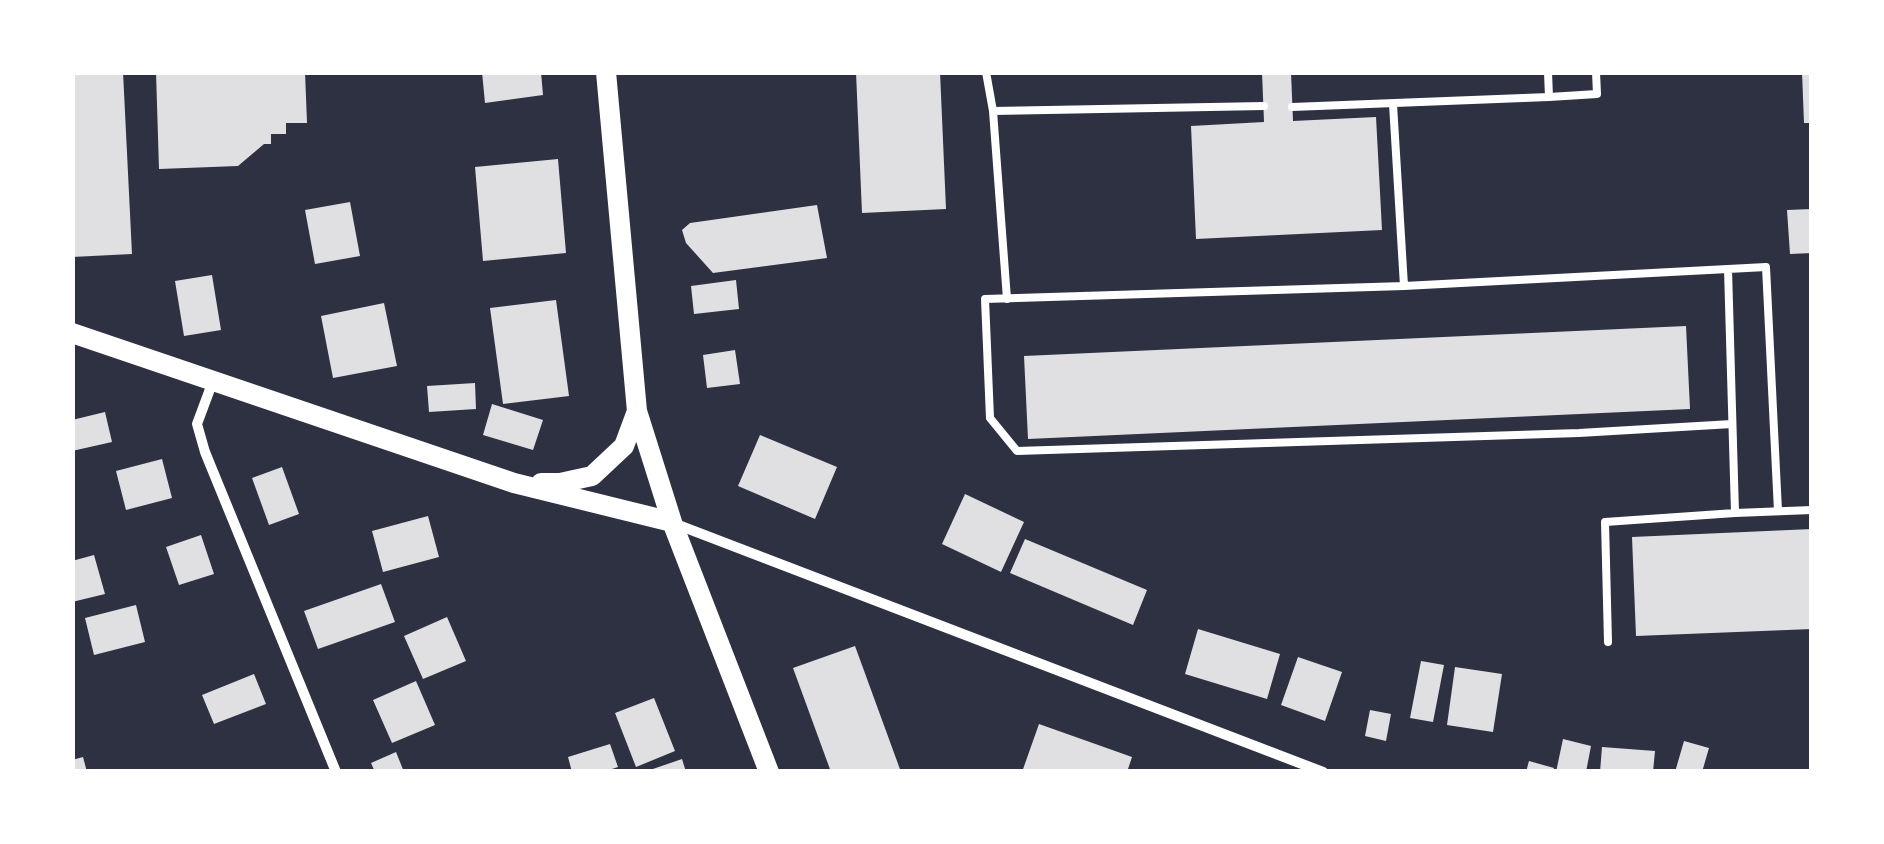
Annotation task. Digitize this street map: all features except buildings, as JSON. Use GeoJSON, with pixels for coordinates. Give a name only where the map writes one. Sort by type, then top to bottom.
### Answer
{"type":"FeatureCollection","features":[{"type":"Feature","properties":{"kind":"main road"},"geometry":{"type":"LineString","coordinates":[[606,72],[636,411],[672,522],[768,772]]}},
{"type":"Feature","properties":{"kind":"main road"},"geometry":{"type":"LineString","coordinates":[[72,334],[514,483],[672,522]]}},
{"type":"Feature","properties":{"kind":"main road"},"geometry":{"type":"LineString","coordinates":[[514,483],[560,484],[592,476],[624,446],[636,411]]}},
{"type":"Feature","properties":{"kind":"street"},"geometry":{"type":"LineString","coordinates":[[214,380],[197,424],[205,452],[336,772]]}},
{"type":"Feature","properties":{"kind":"street"},"geometry":{"type":"LineString","coordinates":[[672,522],[1323,772]]}},
{"type":"Feature","properties":{"kind":"lane"},"geometry":{"type":"LineString","coordinates":[[986,72],[993,111],[1006,299]]}},
{"type":"Feature","properties":{"kind":"lane"},"geometry":{"type":"LineString","coordinates":[[1548,72],[1550,97]]}},
{"type":"Feature","properties":{"kind":"lane"},"geometry":{"type":"LineString","coordinates":[[1292,106],[1597,94],[1596,72]]}},
{"type":"Feature","properties":{"kind":"lane"},"geometry":{"type":"LineString","coordinates":[[1393,104],[1404,286]]}},
{"type":"Feature","properties":{"kind":"lane"},"geometry":{"type":"LineString","coordinates":[[993,111],[1264,106]]}},
{"type":"Feature","properties":{"kind":"lane"},"geometry":{"type":"LineString","coordinates":[[1732,424],[1579,433],[1017,451],[990,418],[986,300],[1404,286],[1766,267],[1778,511]]}},
{"type":"Feature","properties":{"kind":"lane"},"geometry":{"type":"LineString","coordinates":[[1728,269],[1735,514]]}},
{"type":"Feature","properties":{"kind":"lane"},"geometry":{"type":"LineString","coordinates":[[1608,642],[1605,522],[1812,510]]}}]}
